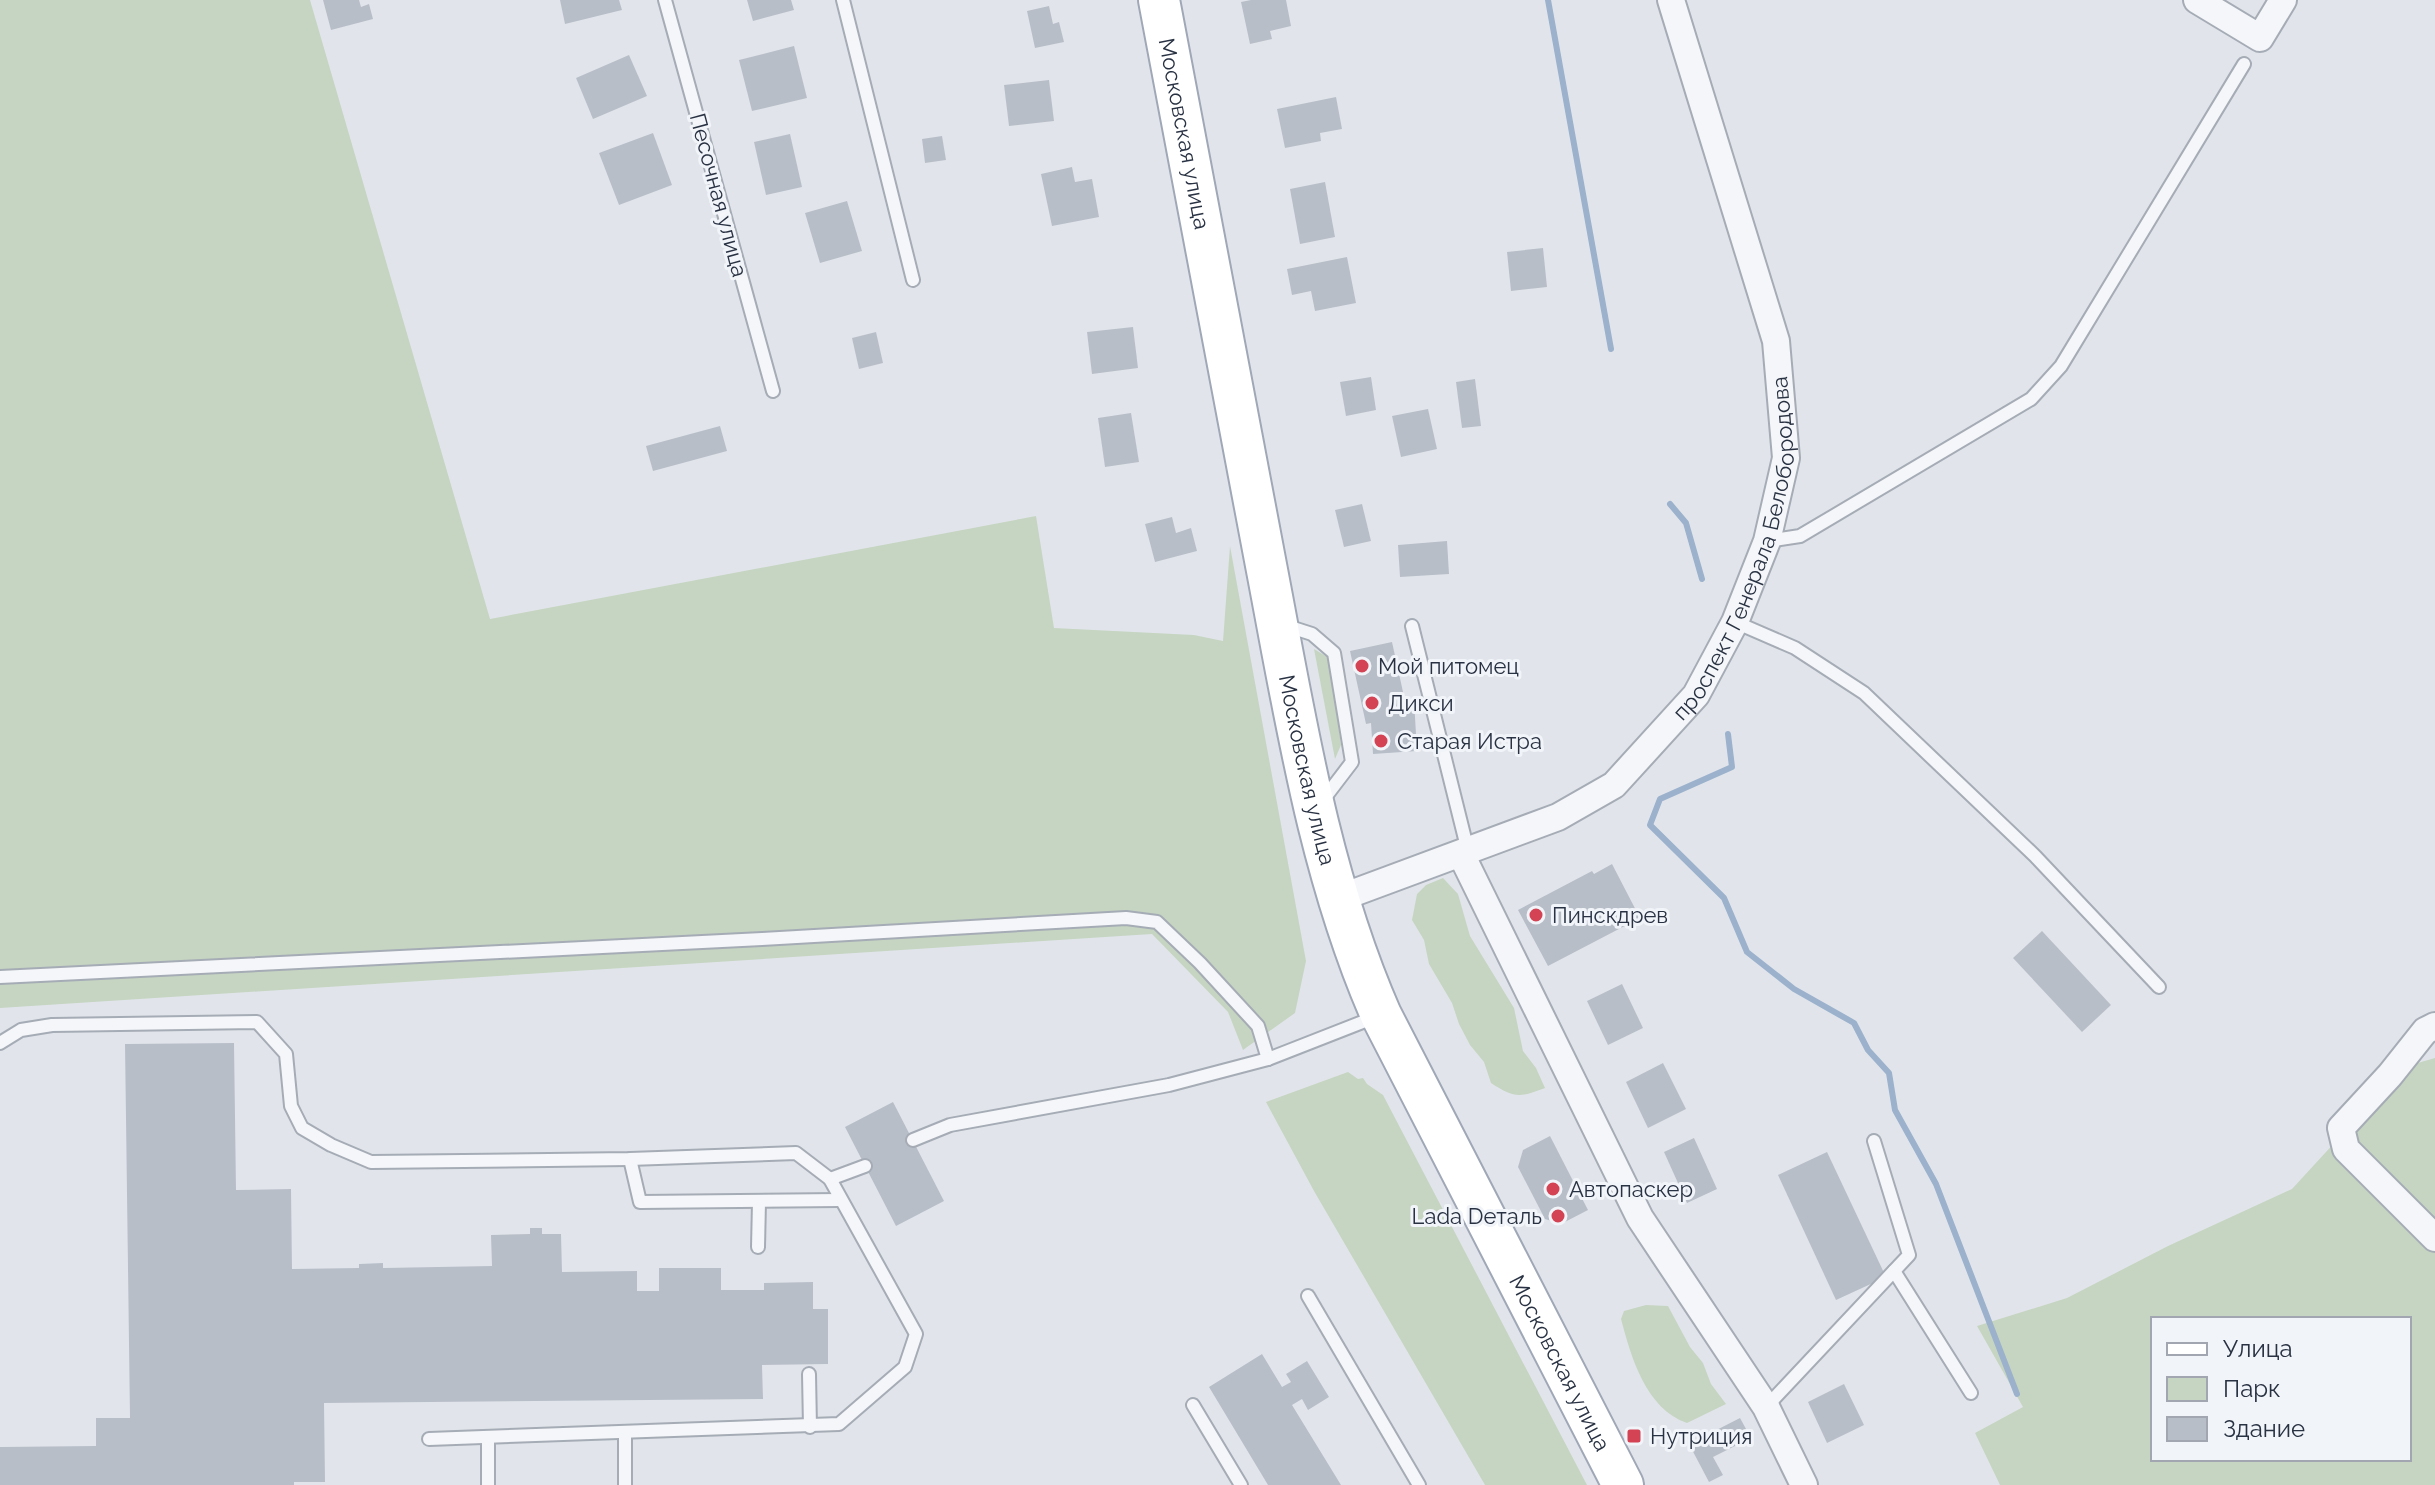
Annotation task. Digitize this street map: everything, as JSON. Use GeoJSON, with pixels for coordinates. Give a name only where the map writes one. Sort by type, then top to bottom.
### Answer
{"type":"FeatureCollection","features":[{"type":"Feature","properties":{"kind":"main road","name":"Московская улица"},"geometry":{"type":"LineString","coordinates":[[1159,0],[1277,623],[1337,899],[1359,964],[1381,1015],[1623,1485]]}},
{"type":"Feature","properties":{"kind":"street","name":"проспект Генерала Белобородова"},"geometry":{"type":"LineString","coordinates":[[1337,899],[1558,817],[1614,785],[1696,695],[1735,622],[1767,541],[1786,458],[1776,341],[1671,0]]}},
{"type":"Feature","properties":{"kind":"street"},"geometry":{"type":"LineString","coordinates":[[2197,0],[2260,38],[2283,0]]}},
{"type":"Feature","properties":{"kind":"street"},"geometry":{"type":"LineString","coordinates":[[1464,852],[1640,1218],[1766,1407],[1804,1485]]}},
{"type":"Feature","properties":{"kind":"street"},"geometry":{"type":"LineString","coordinates":[[2435,1026],[2425,1031],[2341,1128],[2346,1149],[2435,1238]]}},
{"type":"Feature","properties":{"kind":"lane","name":"Песочная улица"},"geometry":{"type":"LineString","coordinates":[[665,0],[773,391]]}},
{"type":"Feature","properties":{"kind":"lane"},"geometry":{"type":"LineString","coordinates":[[843,0],[913,280]]}},
{"type":"Feature","properties":{"kind":"lane"},"geometry":{"type":"LineString","coordinates":[[1767,541],[1800,536],[2031,399],[2061,366],[2244,64]]}},
{"type":"Feature","properties":{"kind":"lane"},"geometry":{"type":"LineString","coordinates":[[1735,622],[1795,648],[1864,693],[2035,856],[2159,987]]}},
{"type":"Feature","properties":{"kind":"lane"},"geometry":{"type":"LineString","coordinates":[[1412,626],[1464,852]]}},
{"type":"Feature","properties":{"kind":"lane"},"geometry":{"type":"LineString","coordinates":[[0,977],[1126,918],[1157,922],[1200,963],[1258,1026],[1268,1059]]}},
{"type":"Feature","properties":{"kind":"lane"},"geometry":{"type":"LineString","coordinates":[[913,1140],[950,1125],[1169,1085],[1268,1059],[1381,1015]]}},
{"type":"Feature","properties":{"kind":"lane"},"geometry":{"type":"LineString","coordinates":[[0,1043],[21,1030],[52,1025],[257,1022],[286,1054],[291,1106],[302,1128],[331,1145],[371,1162],[630,1159],[796,1153],[830,1179],[916,1334],[905,1367],[839,1424],[429,1439]]}},
{"type":"Feature","properties":{"kind":"lane"},"geometry":{"type":"LineString","coordinates":[[1766,1407],[1909,1255],[1874,1141]]}},
{"type":"Feature","properties":{"kind":"lane"},"geometry":{"type":"LineString","coordinates":[[630,1159],[640,1202],[840,1200]]}},
{"type":"Feature","properties":{"kind":"lane"},"geometry":{"type":"LineString","coordinates":[[830,1179],[865,1166]]}},
{"type":"Feature","properties":{"kind":"lane"},"geometry":{"type":"LineString","coordinates":[[758,1247],[759,1202]]}},
{"type":"Feature","properties":{"kind":"lane"},"geometry":{"type":"LineString","coordinates":[[1894,1271],[1971,1393]]}},
{"type":"Feature","properties":{"kind":"lane"},"geometry":{"type":"LineString","coordinates":[[1308,1296],[1419,1485]]}},
{"type":"Feature","properties":{"kind":"lane"},"geometry":{"type":"LineString","coordinates":[[809,1374],[810,1427]]}},
{"type":"Feature","properties":{"kind":"lane"},"geometry":{"type":"LineString","coordinates":[[1193,1405],[1241,1485]]}},
{"type":"Feature","properties":{"kind":"lane"},"geometry":{"type":"LineString","coordinates":[[625,1433],[625,1485]]}},
{"type":"Feature","properties":{"kind":"lane"},"geometry":{"type":"LineString","coordinates":[[488,1439],[488,1485]]}},
{"type":"Feature","properties":{"kind":"green space"},"geometry":{"type":"Polygon","coordinates":[[[0,0],[310,0],[490,619],[1036,516],[1054,628],[1194,635],[1223,641],[1230,546],[1306,961],[1295,1013],[1243,1050],[1228,1012],[1152,934],[0,1008],[0,0]]]}},
{"type":"Feature","properties":{"kind":"green space"},"geometry":{"type":"Polygon","coordinates":[[[1314,649],[1329,658],[1341,745],[1335,759],[1314,649]]]}},
{"type":"Feature","properties":{"kind":"green space"},"geometry":{"type":"Polygon","coordinates":[[[1443,878],[1458,894],[1470,936],[1514,1008],[1523,1051],[1536,1068],[1545,1088],[1517,1095],[1491,1083],[1484,1062],[1470,1045],[1452,1003],[1429,964],[1424,940],[1412,920],[1417,894],[1426,885],[1443,878]]]}},
{"type":"Feature","properties":{"kind":"green space"},"geometry":{"type":"Polygon","coordinates":[[[2435,1058],[2435,1485],[2000,1485],[1975,1433],[2023,1407],[1977,1326],[2067,1298],[2168,1246],[2292,1189],[2404,1067],[2435,1058]]]}},
{"type":"Feature","properties":{"kind":"green space"},"geometry":{"type":"Polygon","coordinates":[[[1348,1072],[1358,1079],[1363,1078],[1383,1095],[1587,1485],[1485,1485],[1314,1191],[1266,1102],[1348,1072]]]}},
{"type":"Feature","properties":{"kind":"green space"},"geometry":{"type":"Polygon","coordinates":[[[1646,1305],[1668,1306],[1690,1347],[1703,1363],[1711,1384],[1726,1404],[1687,1423],[1673,1416],[1651,1394],[1635,1365],[1621,1319],[1624,1311],[1646,1305]]]}},
{"type":"Feature","properties":{"kind":"building"},"geometry":{"type":"Polygon","coordinates":[[[323,0],[359,0],[361,7],[369,4],[373,19],[331,30],[323,0]]]}},
{"type":"Feature","properties":{"kind":"building"},"geometry":{"type":"Polygon","coordinates":[[[560,0],[619,0],[622,10],[565,24],[560,0]]]}},
{"type":"Feature","properties":{"kind":"building"},"geometry":{"type":"Polygon","coordinates":[[[747,0],[791,0],[794,10],[753,21],[747,0]]]}},
{"type":"Feature","properties":{"kind":"building"},"geometry":{"type":"Polygon","coordinates":[[[1286,0],[1291,26],[1270,31],[1272,39],[1250,44],[1241,2],[1286,0]]]}},
{"type":"Feature","properties":{"kind":"building"},"geometry":{"type":"Polygon","coordinates":[[[1049,6],[1053,24],[1059,22],[1064,42],[1035,48],[1027,11],[1049,6]]]}},
{"type":"Feature","properties":{"kind":"building"},"geometry":{"type":"Polygon","coordinates":[[[794,46],[807,98],[752,111],[739,60],[794,46]]]}},
{"type":"Feature","properties":{"kind":"building"},"geometry":{"type":"Polygon","coordinates":[[[629,55],[647,96],[593,119],[576,78],[629,55]]]}},
{"type":"Feature","properties":{"kind":"building"},"geometry":{"type":"Polygon","coordinates":[[[1049,80],[1054,121],[1009,126],[1004,85],[1049,80]]]}},
{"type":"Feature","properties":{"kind":"building"},"geometry":{"type":"Polygon","coordinates":[[[1336,97],[1342,129],[1320,133],[1321,141],[1285,148],[1277,109],[1336,97]]]}},
{"type":"Feature","properties":{"kind":"building"},"geometry":{"type":"Polygon","coordinates":[[[653,133],[672,185],[619,205],[599,153],[653,133]]]}},
{"type":"Feature","properties":{"kind":"building"},"geometry":{"type":"Polygon","coordinates":[[[790,134],[802,187],[766,195],[754,142],[790,134]]]}},
{"type":"Feature","properties":{"kind":"building"},"geometry":{"type":"Polygon","coordinates":[[[942,136],[946,160],[925,163],[922,139],[942,136]]]}},
{"type":"Feature","properties":{"kind":"building"},"geometry":{"type":"Polygon","coordinates":[[[1072,167],[1075,182],[1092,179],[1099,217],[1052,226],[1041,174],[1072,167]]]}},
{"type":"Feature","properties":{"kind":"building"},"geometry":{"type":"Polygon","coordinates":[[[1325,182],[1335,237],[1300,244],[1290,189],[1325,182]]]}},
{"type":"Feature","properties":{"kind":"building"},"geometry":{"type":"Polygon","coordinates":[[[847,201],[862,251],[820,263],[805,213],[847,201]]]}},
{"type":"Feature","properties":{"kind":"building"},"geometry":{"type":"Polygon","coordinates":[[[1543,248],[1547,287],[1511,291],[1507,252],[1543,248]]]}},
{"type":"Feature","properties":{"kind":"building"},"geometry":{"type":"Polygon","coordinates":[[[1347,257],[1356,303],[1315,311],[1311,291],[1292,295],[1287,269],[1347,257]]]}},
{"type":"Feature","properties":{"kind":"building"},"geometry":{"type":"Polygon","coordinates":[[[1133,327],[1138,368],[1092,374],[1087,332],[1133,327]]]}},
{"type":"Feature","properties":{"kind":"building"},"geometry":{"type":"Polygon","coordinates":[[[876,332],[883,363],[859,369],[852,338],[876,332]]]}},
{"type":"Feature","properties":{"kind":"building"},"geometry":{"type":"Polygon","coordinates":[[[1371,377],[1376,410],[1346,416],[1340,382],[1371,377]]]}},
{"type":"Feature","properties":{"kind":"building"},"geometry":{"type":"Polygon","coordinates":[[[1475,379],[1481,426],[1462,428],[1456,382],[1475,379]]]}},
{"type":"Feature","properties":{"kind":"building"},"geometry":{"type":"Polygon","coordinates":[[[1428,409],[1437,449],[1401,457],[1392,416],[1428,409]]]}},
{"type":"Feature","properties":{"kind":"building"},"geometry":{"type":"Polygon","coordinates":[[[1131,413],[1139,462],[1105,467],[1098,418],[1131,413]]]}},
{"type":"Feature","properties":{"kind":"building"},"geometry":{"type":"Polygon","coordinates":[[[720,426],[727,451],[653,471],[646,446],[720,426]]]}},
{"type":"Feature","properties":{"kind":"building"},"geometry":{"type":"Polygon","coordinates":[[[1362,504],[1371,541],[1344,547],[1335,510],[1362,504]]]}},
{"type":"Feature","properties":{"kind":"building"},"geometry":{"type":"Polygon","coordinates":[[[1172,517],[1176,533],[1191,528],[1197,551],[1155,562],[1145,524],[1172,517]]]}},
{"type":"Feature","properties":{"kind":"building"},"geometry":{"type":"Polygon","coordinates":[[[1447,541],[1449,574],[1400,577],[1398,545],[1447,541]]]}},
{"type":"Feature","properties":{"kind":"building"},"geometry":{"type":"Polygon","coordinates":[[[1392,642],[1405,701],[1414,700],[1417,751],[1373,754],[1371,723],[1366,724],[1350,651],[1392,642]]]}},
{"type":"Feature","properties":{"kind":"building"},"geometry":{"type":"Polygon","coordinates":[[[1612,864],[1640,918],[1548,966],[1518,910],[1592,871],[1594,874],[1612,864]]]}},
{"type":"Feature","properties":{"kind":"building"},"geometry":{"type":"Polygon","coordinates":[[[2042,931],[2111,1005],[2082,1032],[2013,958],[2042,931]]]}},
{"type":"Feature","properties":{"kind":"building"},"geometry":{"type":"Polygon","coordinates":[[[1622,984],[1643,1028],[1608,1045],[1587,1001],[1622,984]]]}},
{"type":"Feature","properties":{"kind":"building"},"geometry":{"type":"Polygon","coordinates":[[[234,1043],[236,1190],[291,1189],[292,1269],[359,1268],[359,1264],[383,1263],[383,1268],[492,1266],[491,1235],[530,1234],[530,1228],[542,1228],[542,1234],[561,1234],[562,1272],[637,1271],[637,1291],[659,1291],[659,1268],[721,1268],[721,1290],[764,1290],[764,1283],[813,1282],[813,1309],[828,1309],[828,1364],[762,1365],[763,1399],[324,1403],[325,1482],[294,1482],[294,1485],[0,1485],[0,1447],[96,1446],[96,1418],[130,1418],[125,1044],[234,1043]]]}},
{"type":"Feature","properties":{"kind":"building"},"geometry":{"type":"Polygon","coordinates":[[[1663,1063],[1686,1109],[1648,1128],[1626,1082],[1663,1063]]]}},
{"type":"Feature","properties":{"kind":"building"},"geometry":{"type":"Polygon","coordinates":[[[893,1102],[944,1201],[896,1226],[845,1127],[893,1102]]]}},
{"type":"Feature","properties":{"kind":"building","name":"Автопаскер"},"geometry":{"type":"Polygon","coordinates":[[[1550,1136],[1588,1210],[1561,1224],[1545,1219],[1518,1167],[1523,1150],[1550,1136]]]}},
{"type":"Feature","properties":{"kind":"building"},"geometry":{"type":"Polygon","coordinates":[[[1694,1138],[1717,1189],[1687,1203],[1664,1152],[1694,1138]]]}},
{"type":"Feature","properties":{"kind":"building"},"geometry":{"type":"Polygon","coordinates":[[[1827,1152],[1886,1277],[1836,1300],[1778,1175],[1827,1152]]]}},
{"type":"Feature","properties":{"kind":"building"},"geometry":{"type":"Polygon","coordinates":[[[1262,1354],[1282,1387],[1291,1382],[1286,1374],[1307,1361],[1329,1397],[1308,1410],[1302,1399],[1292,1405],[1341,1485],[1268,1485],[1209,1387],[1262,1354]]]}},
{"type":"Feature","properties":{"kind":"building"},"geometry":{"type":"Polygon","coordinates":[[[1844,1384],[1864,1425],[1827,1443],[1808,1402],[1844,1384]]]}},
{"type":"Feature","properties":{"kind":"building"},"geometry":{"type":"Polygon","coordinates":[[[1740,1418],[1751,1438],[1713,1457],[1723,1475],[1709,1482],[1689,1444],[1740,1418]]]}},
{"type":"Feature","properties":{"kind":"waterway"},"geometry":{"type":"LineString","coordinates":[[1548,0],[1611,349]]}},
{"type":"Feature","properties":{"kind":"waterway"},"geometry":{"type":"LineString","coordinates":[[1670,504],[1686,523],[1702,579]]}},
{"type":"Feature","properties":{"kind":"waterway"},"geometry":{"type":"LineString","coordinates":[[1728,734],[1732,767],[1660,799],[1650,825],[1724,898],[1747,952],[1794,989],[1854,1023],[1868,1050],[1889,1073],[1895,1110],[1936,1184],[2017,1394]]}},
{"type":"Feature","properties":{"kind":"place","name":"Мой питомец"},"geometry":{"type":"Point","coordinates":[1362,666]}},
{"type":"Feature","properties":{"kind":"place","name":"Дикси"},"geometry":{"type":"Point","coordinates":[1372,703]}},
{"type":"Feature","properties":{"kind":"place","name":"Старая Истра"},"geometry":{"type":"Point","coordinates":[1381,741]}},
{"type":"Feature","properties":{"kind":"place","name":"Пинскдрев"},"geometry":{"type":"Point","coordinates":[1536,915]}},
{"type":"Feature","properties":{"kind":"place","name":"Автопаскер"},"geometry":{"type":"Point","coordinates":[1553,1189]}},
{"type":"Feature","properties":{"kind":"place","name":"Lada Dеталь"},"geometry":{"type":"Point","coordinates":[1558,1216]}},
{"type":"Feature","properties":{"kind":"place","name":"Нутриция"},"geometry":{"type":"Point","coordinates":[1634,1436]}}]}
